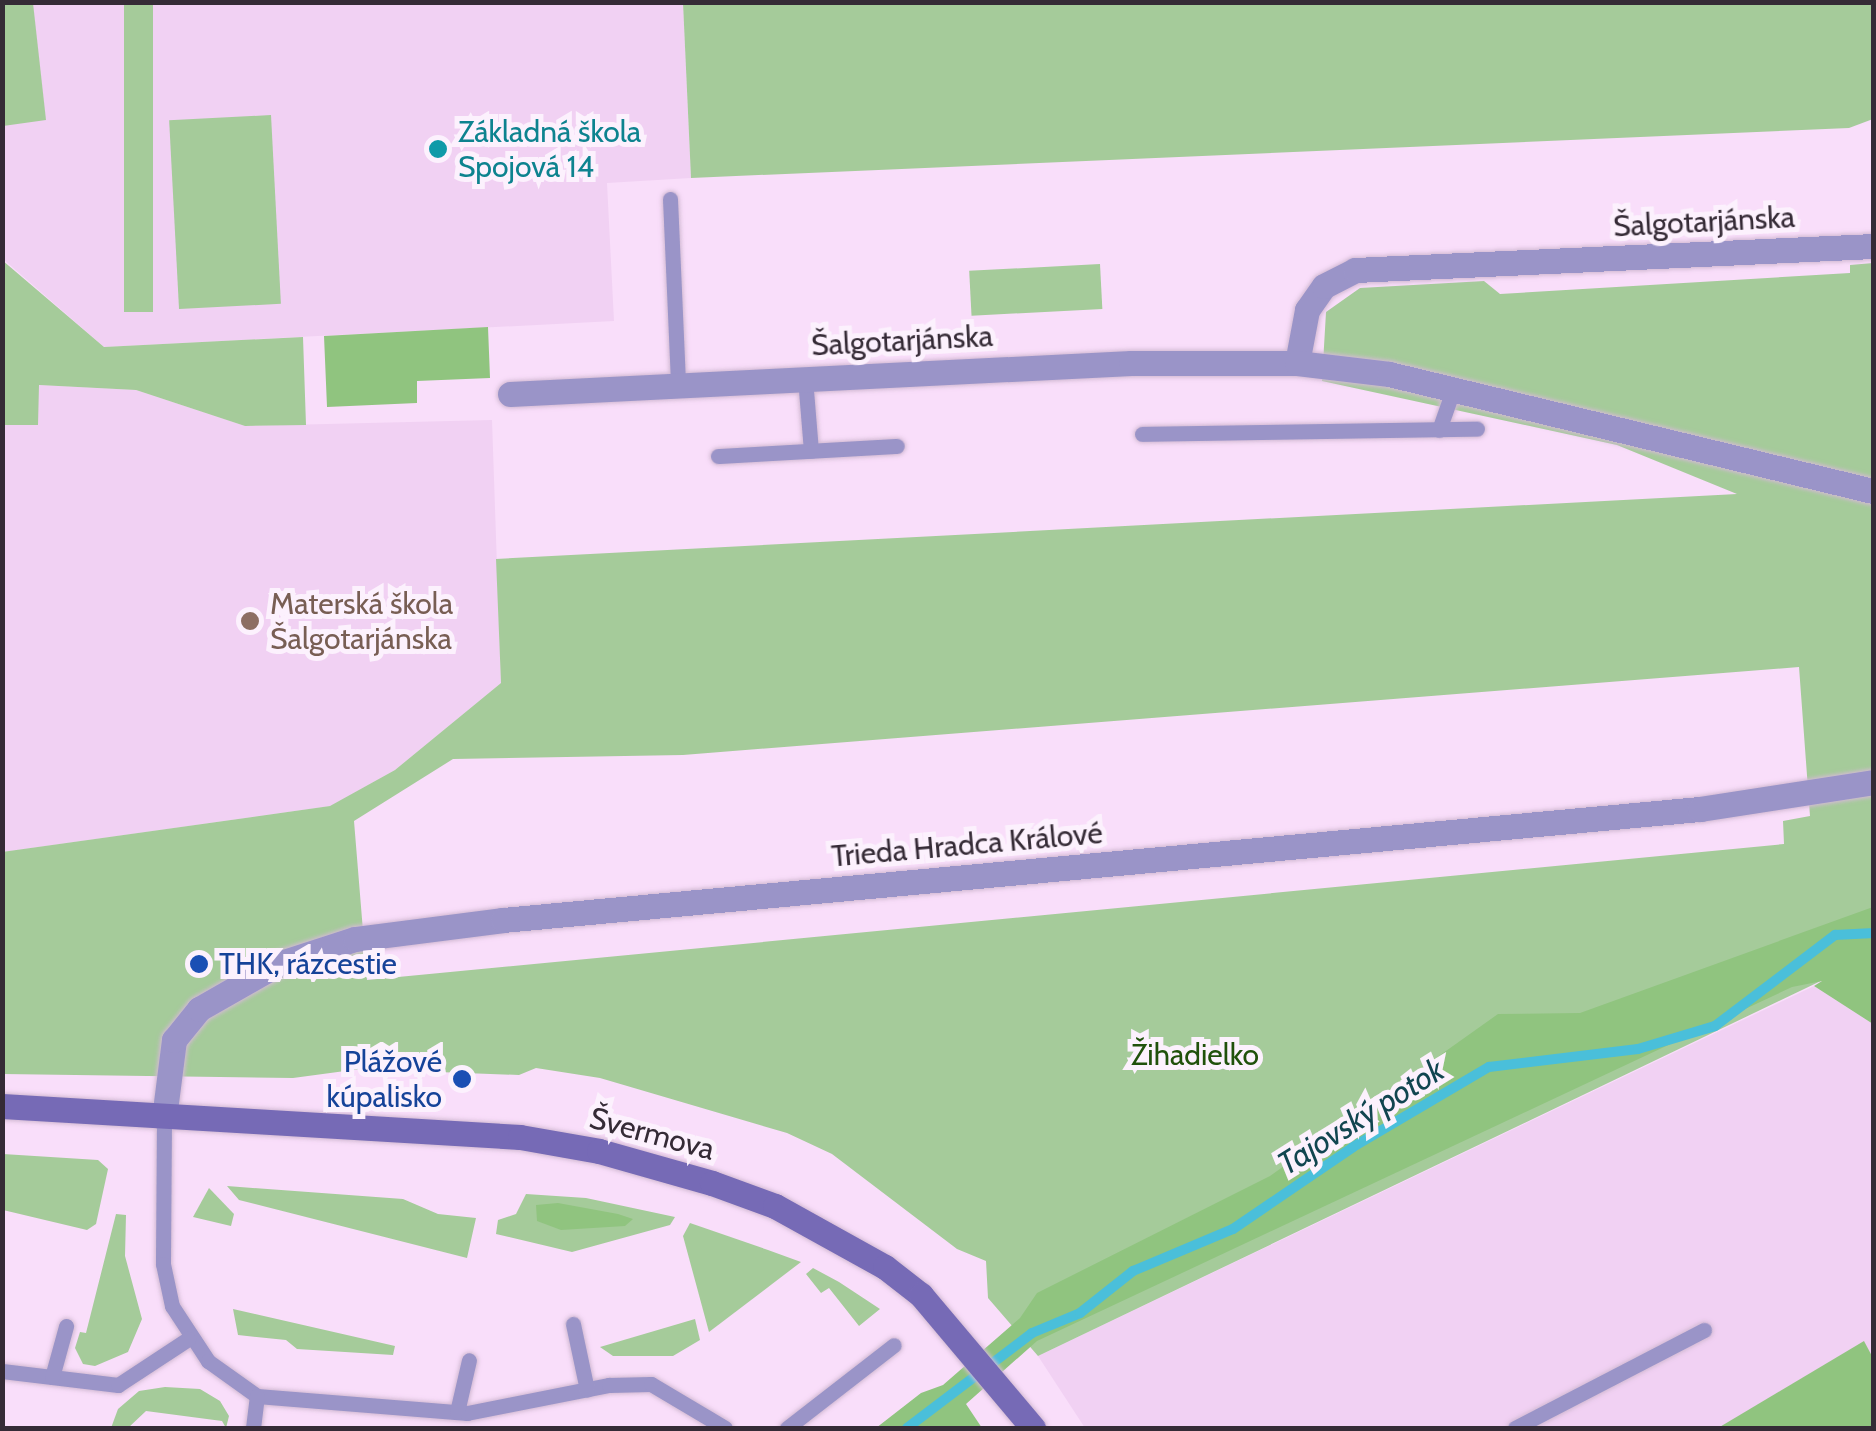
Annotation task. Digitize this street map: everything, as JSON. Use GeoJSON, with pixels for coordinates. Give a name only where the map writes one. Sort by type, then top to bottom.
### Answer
{"type":"FeatureCollection","features":[{"type":"Feature","properties":{"kind":"street","name":"Šalgotarjánska"},"geometry":{"type":"LineString","coordinates":[[1297,363],[1307,310],[1324,286],[1355,270],[1874,246]]}},
{"type":"Feature","properties":{"kind":"street","name":"Šalgotarjánska"},"geometry":{"type":"LineString","coordinates":[[510,394],[1207,360],[1297,363],[1453,390],[1874,491]]}},
{"type":"Feature","properties":{"kind":"street","name":"Trieda Hradca Králové"},"geometry":{"type":"LineString","coordinates":[[164,1118],[174,1040],[199,1009],[278,964],[355,939],[523,918],[1700,809],[1874,782]]}},
{"type":"Feature","properties":{"kind":"street","name":"Švermova"},"geometry":{"type":"LineString","coordinates":[[2,1106],[520,1136],[646,1163],[776,1206],[832,1234],[921,1295],[974,1353],[1033,1428]]}},
{"type":"Feature","properties":{"kind":"lane"},"geometry":{"type":"LineString","coordinates":[[670,199],[678,384]]}},
{"type":"Feature","properties":{"kind":"lane"},"geometry":{"type":"LineString","coordinates":[[805,378],[811,451]]}},
{"type":"Feature","properties":{"kind":"lane"},"geometry":{"type":"LineString","coordinates":[[1439,430],[1453,390]]}},
{"type":"Feature","properties":{"kind":"lane"},"geometry":{"type":"LineString","coordinates":[[1142,434],[1477,430]]}},
{"type":"Feature","properties":{"kind":"lane"},"geometry":{"type":"LineString","coordinates":[[718,456],[897,446]]}},
{"type":"Feature","properties":{"kind":"lane"},"geometry":{"type":"LineString","coordinates":[[164,1118],[162,1264],[188,1339],[257,1396],[458,1412],[588,1390],[651,1384],[725,1428]]}},
{"type":"Feature","properties":{"kind":"lane"},"geometry":{"type":"LineString","coordinates":[[573,1324],[588,1390]]}},
{"type":"Feature","properties":{"kind":"lane"},"geometry":{"type":"LineString","coordinates":[[52,1378],[66,1326]]}},
{"type":"Feature","properties":{"kind":"lane"},"geometry":{"type":"LineString","coordinates":[[1516,1428],[1704,1330]]}},
{"type":"Feature","properties":{"kind":"lane"},"geometry":{"type":"LineString","coordinates":[[2,1371],[118,1385],[188,1339]]}},
{"type":"Feature","properties":{"kind":"lane"},"geometry":{"type":"LineString","coordinates":[[787,1428],[894,1345]]}},
{"type":"Feature","properties":{"kind":"lane"},"geometry":{"type":"LineString","coordinates":[[458,1412],[469,1360]]}},
{"type":"Feature","properties":{"kind":"lane"},"geometry":{"type":"LineString","coordinates":[[253,1428],[257,1396]]}},
{"type":"Feature","properties":{"kind":"shaded area"},"geometry":{"type":"Polygon","coordinates":[[[3,3],[683,3],[691,178],[607,183],[614,321],[104,347],[3,259],[3,3]]]}},
{"type":"Feature","properties":{"kind":"shaded area","name":"Materská škola Šalgotarjánska"},"geometry":{"type":"Polygon","coordinates":[[[38,385],[136,390],[245,426],[492,420],[501,683],[395,770],[331,806],[3,852],[2,425],[38,425],[38,385]]]}},
{"type":"Feature","properties":{"kind":"shaded area"},"geometry":{"type":"Polygon","coordinates":[[[1814,986],[1873,1024],[1873,1428],[1085,1428],[1038,1356],[1814,986]]]}},
{"type":"Feature","properties":{"kind":"green space"},"geometry":{"type":"Polygon","coordinates":[[[2,3],[33,3],[46,120],[3,126],[2,3]]]}},
{"type":"Feature","properties":{"kind":"green space"},"geometry":{"type":"Polygon","coordinates":[[[124,3],[153,3],[153,312],[124,312],[124,3]]]}},
{"type":"Feature","properties":{"kind":"green space"},"geometry":{"type":"Polygon","coordinates":[[[683,3],[1873,3],[1873,119],[1849,128],[691,178],[683,3]]]}},
{"type":"Feature","properties":{"kind":"green space"},"geometry":{"type":"Polygon","coordinates":[[[271,115],[281,304],[179,309],[169,120],[271,115]]]}},
{"type":"Feature","properties":{"kind":"green space"},"geometry":{"type":"Polygon","coordinates":[[[2,260],[104,347],[303,337],[306,425],[245,426],[136,390],[39,385],[38,425],[3,425],[2,260]]]}},
{"type":"Feature","properties":{"kind":"green space","name":"Žihadielko"},"geometry":{"type":"Polygon","coordinates":[[[1873,263],[1873,956],[1038,1356],[988,1298],[986,1261],[957,1249],[832,1154],[787,1133],[600,1078],[536,1068],[519,1075],[360,1069],[293,1078],[3,1074],[2,852],[330,806],[395,770],[501,683],[496,559],[1737,494],[1617,445],[1322,381],[1326,312],[1360,288],[1484,281],[1500,294],[1850,273],[1850,265],[1873,263]],[[1799,667],[683,755],[453,759],[354,821],[367,980],[1784,844],[1783,821],[1810,816],[1799,667]]]}},
{"type":"Feature","properties":{"kind":"green space"},"geometry":{"type":"Polygon","coordinates":[[[1100,264],[1102,309],[972,316],[969,271],[1100,264]]]}},
{"type":"Feature","properties":{"kind":"green space"},"geometry":{"type":"Polygon","coordinates":[[[488,327],[490,378],[417,381],[417,403],[327,407],[324,336],[488,327]]]}},
{"type":"Feature","properties":{"kind":"green space"},"geometry":{"type":"Polygon","coordinates":[[[1873,907],[1873,1024],[1814,986],[1822,981],[1792,987],[1037,1341],[966,1404],[982,1428],[876,1428],[921,1393],[943,1385],[1020,1318],[1037,1293],[1270,1176],[1498,1014],[1580,1013],[1873,907]]]}},
{"type":"Feature","properties":{"kind":"green space"},"geometry":{"type":"Polygon","coordinates":[[[3,1154],[98,1160],[108,1169],[96,1224],[87,1230],[3,1210],[3,1154]]]}},
{"type":"Feature","properties":{"kind":"green space"},"geometry":{"type":"Polygon","coordinates":[[[227,1186],[403,1199],[438,1214],[476,1218],[467,1258],[239,1200],[227,1186]]]}},
{"type":"Feature","properties":{"kind":"green space"},"geometry":{"type":"Polygon","coordinates":[[[209,1188],[234,1214],[231,1226],[193,1217],[209,1188]]]}},
{"type":"Feature","properties":{"kind":"green space"},"geometry":{"type":"Polygon","coordinates":[[[526,1194],[586,1198],[675,1217],[670,1225],[572,1252],[496,1234],[498,1220],[516,1214],[526,1194]]]}},
{"type":"Feature","properties":{"kind":"green space"},"geometry":{"type":"Polygon","coordinates":[[[558,1203],[633,1219],[625,1226],[561,1230],[537,1221],[536,1205],[558,1203]]]}},
{"type":"Feature","properties":{"kind":"green space"},"geometry":{"type":"Polygon","coordinates":[[[116,1214],[126,1215],[125,1256],[142,1319],[128,1352],[95,1366],[83,1364],[75,1348],[80,1332],[86,1333],[116,1214]]]}},
{"type":"Feature","properties":{"kind":"green space"},"geometry":{"type":"Polygon","coordinates":[[[690,1223],[801,1262],[709,1332],[683,1236],[690,1223]]]}},
{"type":"Feature","properties":{"kind":"green space"},"geometry":{"type":"Polygon","coordinates":[[[813,1268],[880,1309],[859,1326],[829,1288],[821,1293],[806,1274],[813,1268]]]}},
{"type":"Feature","properties":{"kind":"green space"},"geometry":{"type":"Polygon","coordinates":[[[233,1309],[395,1346],[393,1355],[297,1349],[286,1340],[238,1335],[233,1309]]]}},
{"type":"Feature","properties":{"kind":"green space"},"geometry":{"type":"Polygon","coordinates":[[[695,1319],[700,1340],[673,1356],[613,1356],[600,1347],[695,1319]]]}},
{"type":"Feature","properties":{"kind":"green space"},"geometry":{"type":"Polygon","coordinates":[[[1864,1341],[1873,1358],[1873,1428],[1718,1428],[1864,1341]]]}},
{"type":"Feature","properties":{"kind":"green space"},"geometry":{"type":"Polygon","coordinates":[[[165,1387],[200,1389],[220,1401],[229,1416],[226,1428],[222,1421],[146,1411],[128,1428],[111,1428],[118,1409],[139,1391],[165,1387]]]}},
{"type":"Feature","properties":{"kind":"waterway","name":"Tajovský potok"},"geometry":{"type":"LineString","coordinates":[[907,1428],[1032,1333],[1080,1313],[1133,1271],[1233,1229],[1353,1147],[1489,1067],[1638,1049],[1715,1026],[1835,935],[1874,933]]}},
{"type":"Feature","properties":{"kind":"place","name":"Základná škola Spojová 14"},"geometry":{"type":"Point","coordinates":[438,149]}},
{"type":"Feature","properties":{"kind":"place","name":"Materská škola Šalgotarjánska"},"geometry":{"type":"Point","coordinates":[250,621]}},
{"type":"Feature","properties":{"kind":"place","name":"THK, rázcestie"},"geometry":{"type":"Point","coordinates":[199,964]}},
{"type":"Feature","properties":{"kind":"place","name":"Plážové kúpalisko"},"geometry":{"type":"Point","coordinates":[462,1079]}}]}
